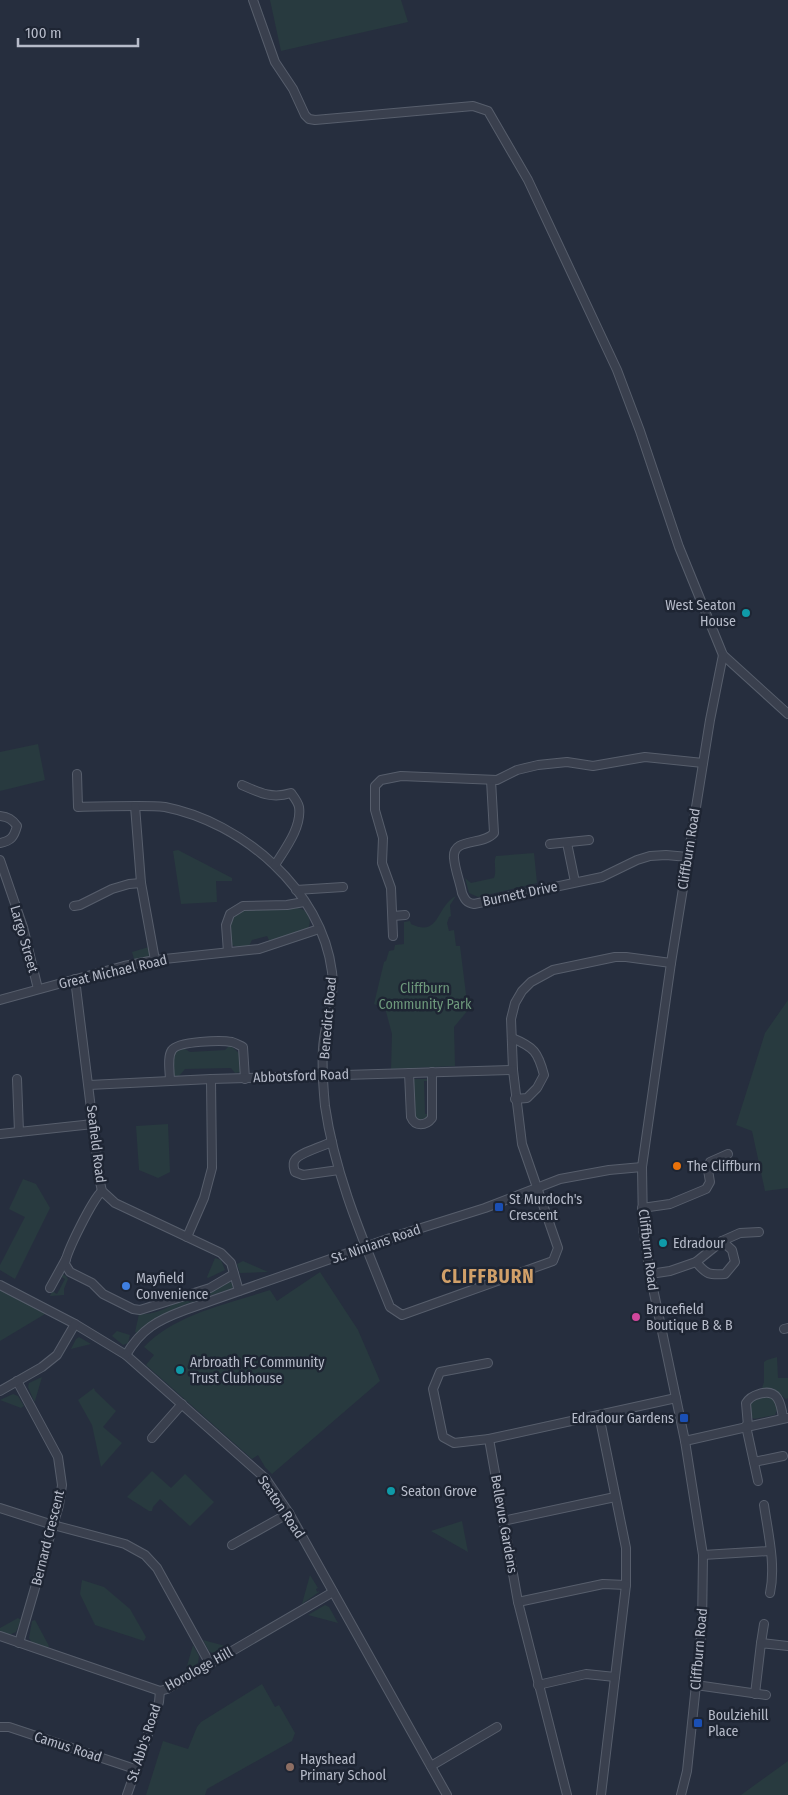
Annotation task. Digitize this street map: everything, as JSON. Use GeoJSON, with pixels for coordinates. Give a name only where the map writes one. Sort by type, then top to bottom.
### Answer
{"type":"FeatureCollection","features":[{"type":"Feature","properties":{"kind":"street"},"geometry":{"type":"LineString","coordinates":[[253,0],[275,62],[294,90],[302,110],[309,119],[473,106],[488,111],[528,180],[616,370],[640,431],[679,547],[723,655],[788,714]]}},
{"type":"Feature","properties":{"kind":"street","name":"Cliffburn Road"},"geometry":{"type":"LineString","coordinates":[[681,1795],[687,1771],[702,1626],[703,1555],[685,1441],[650,1274],[642,1208],[642,1167],[671,964],[710,720],[723,655]]}},
{"type":"Feature","properties":{"kind":"street"},"geometry":{"type":"LineString","coordinates":[[393,936],[391,888],[382,863],[383,838],[375,810],[375,786],[381,780],[401,776],[497,780],[517,770],[538,765],[567,762],[593,766],[644,757],[703,763]]}},
{"type":"Feature","properties":{"kind":"street","name":"Benedict Road"},"geometry":{"type":"LineString","coordinates":[[77,774],[78,807],[162,807],[196,816],[216,824],[237,835],[275,865],[304,902],[327,948],[332,973],[331,997],[324,1042],[325,1106],[332,1142],[339,1170],[366,1247],[390,1307],[402,1315],[553,1261],[558,1248],[537,1188]]}},
{"type":"Feature","properties":{"kind":"street","name":"Burnett Drive"},"geometry":{"type":"LineString","coordinates":[[491,780],[494,833],[490,838],[462,844],[455,851],[454,857],[464,899],[468,903],[474,904],[602,877],[636,860],[650,856],[666,854],[688,857]]}},
{"type":"Feature","properties":{"kind":"street"},"geometry":{"type":"LineString","coordinates":[[242,785],[259,793],[279,797],[292,793],[299,805],[299,818],[293,835],[275,865]]}},
{"type":"Feature","properties":{"kind":"street"},"geometry":{"type":"LineString","coordinates":[[135,806],[141,883],[155,960]]}},
{"type":"Feature","properties":{"kind":"street"},"geometry":{"type":"LineString","coordinates":[[0,816],[13,820],[17,826],[15,835],[9,841],[0,843]]}},
{"type":"Feature","properties":{"kind":"street"},"geometry":{"type":"LineString","coordinates":[[550,844],[589,840]]}},
{"type":"Feature","properties":{"kind":"street","name":"Burnett Drive"},"geometry":{"type":"LineString","coordinates":[[567,843],[575,882]]}},
{"type":"Feature","properties":{"kind":"street","name":"Largo Street"},"geometry":{"type":"LineString","coordinates":[[1,865],[23,927],[38,989]]}},
{"type":"Feature","properties":{"kind":"street"},"geometry":{"type":"LineString","coordinates":[[74,906],[120,886],[141,883]]}},
{"type":"Feature","properties":{"kind":"street"},"geometry":{"type":"LineString","coordinates":[[296,890],[343,887]]}},
{"type":"Feature","properties":{"kind":"street"},"geometry":{"type":"LineString","coordinates":[[228,952],[226,925],[230,914],[243,906],[287,905],[304,902]]}},
{"type":"Feature","properties":{"kind":"street"},"geometry":{"type":"LineString","coordinates":[[393,916],[405,915]]}},
{"type":"Feature","properties":{"kind":"street","name":"Great Michael Road"},"geometry":{"type":"LineString","coordinates":[[0,1000],[75,979],[155,960],[259,950],[319,929]]}},
{"type":"Feature","properties":{"kind":"street"},"geometry":{"type":"LineString","coordinates":[[537,1188],[522,1144],[513,1070],[511,1019],[515,1003],[522,991],[531,982],[553,970],[615,957],[671,964]]}},
{"type":"Feature","properties":{"kind":"street","name":"Seafield Road"},"geometry":{"type":"LineString","coordinates":[[75,979],[102,1191],[115,1203],[221,1253],[231,1263],[239,1291]]}},
{"type":"Feature","properties":{"kind":"street"},"geometry":{"type":"LineString","coordinates":[[512,1038],[527,1044],[539,1056],[544,1075],[537,1088],[527,1098],[516,1099]]}},
{"type":"Feature","properties":{"kind":"street"},"geometry":{"type":"LineString","coordinates":[[170,1081],[170,1056],[172,1050],[177,1045],[230,1041],[242,1047],[245,1078]]}},
{"type":"Feature","properties":{"kind":"street","name":"Abbotsford Road"},"geometry":{"type":"LineString","coordinates":[[89,1084],[513,1070]]}},
{"type":"Feature","properties":{"kind":"street"},"geometry":{"type":"LineString","coordinates":[[409,1073],[412,1122],[423,1125],[432,1118],[432,1072]]}},
{"type":"Feature","properties":{"kind":"street"},"geometry":{"type":"LineString","coordinates":[[17,1079],[19,1132]]}},
{"type":"Feature","properties":{"kind":"street"},"geometry":{"type":"LineString","coordinates":[[188,1237],[204,1198],[212,1168],[211,1079]]}},
{"type":"Feature","properties":{"kind":"street"},"geometry":{"type":"LineString","coordinates":[[0,1134],[93,1124]]}},
{"type":"Feature","properties":{"kind":"street"},"geometry":{"type":"LineString","coordinates":[[332,1142],[302,1155],[295,1160],[293,1166],[295,1172],[303,1175],[339,1170]]}},
{"type":"Feature","properties":{"kind":"street"},"geometry":{"type":"LineString","coordinates":[[642,1208],[670,1204],[706,1189],[710,1182],[708,1170],[710,1162],[728,1154]]}},
{"type":"Feature","properties":{"kind":"street","name":"St. Ninians Road"},"geometry":{"type":"LineString","coordinates":[[126,1355],[133,1344],[160,1319],[366,1247],[486,1208],[560,1179],[609,1170],[642,1167]]}},
{"type":"Feature","properties":{"kind":"street"},"geometry":{"type":"LineString","coordinates":[[50,1288],[96,1197],[102,1191]]}},
{"type":"Feature","properties":{"kind":"street"},"geometry":{"type":"LineString","coordinates":[[650,1274],[670,1271],[696,1262],[722,1240],[740,1233],[760,1232]]}},
{"type":"Feature","properties":{"kind":"street"},"geometry":{"type":"LineString","coordinates":[[696,1262],[704,1271],[712,1275],[725,1274],[735,1262],[732,1250],[722,1240]]}},
{"type":"Feature","properties":{"kind":"street"},"geometry":{"type":"LineString","coordinates":[[66,1259],[67,1268],[70,1272],[92,1284],[103,1294],[133,1309],[140,1310],[210,1288],[222,1279],[234,1274]]}},
{"type":"Feature","properties":{"kind":"street","name":"Seaton Road"},"geometry":{"type":"LineString","coordinates":[[0,1286],[75,1324],[126,1355],[266,1479],[289,1513],[447,1795]]}},
{"type":"Feature","properties":{"kind":"street"},"geometry":{"type":"LineString","coordinates":[[0,1391],[42,1367],[57,1355],[75,1324]]}},
{"type":"Feature","properties":{"kind":"street"},"geometry":{"type":"LineString","coordinates":[[488,1363],[440,1372],[433,1388],[442,1437],[454,1443],[488,1439],[676,1398]]}},
{"type":"Feature","properties":{"kind":"street","name":"Bernard Crescent"},"geometry":{"type":"LineString","coordinates":[[17,1381],[58,1457],[62,1485],[59,1505],[19,1643]]}},
{"type":"Feature","properties":{"kind":"street"},"geometry":{"type":"LineString","coordinates":[[685,1441],[747,1426],[785,1413],[779,1400],[770,1392],[752,1396],[746,1403],[745,1408],[747,1426],[758,1481]]}},
{"type":"Feature","properties":{"kind":"street"},"geometry":{"type":"LineString","coordinates":[[152,1438],[182,1404]]}},
{"type":"Feature","properties":{"kind":"street"},"geometry":{"type":"LineString","coordinates":[[599,1415],[626,1548],[626,1585],[601,1795]]}},
{"type":"Feature","properties":{"kind":"street","name":"Bellevue Gardens"},"geometry":{"type":"LineString","coordinates":[[488,1439],[518,1602],[567,1795]]}},
{"type":"Feature","properties":{"kind":"street"},"geometry":{"type":"LineString","coordinates":[[754,1462],[783,1456]]}},
{"type":"Feature","properties":{"kind":"street"},"geometry":{"type":"LineString","coordinates":[[504,1520],[615,1497]]}},
{"type":"Feature","properties":{"kind":"street"},"geometry":{"type":"LineString","coordinates":[[764,1505],[770,1551],[772,1584],[770,1593]]}},
{"type":"Feature","properties":{"kind":"street"},"geometry":{"type":"LineString","coordinates":[[0,1508],[53,1525],[125,1544],[144,1556],[157,1568],[210,1664]]}},
{"type":"Feature","properties":{"kind":"street"},"geometry":{"type":"LineString","coordinates":[[232,1545],[289,1513]]}},
{"type":"Feature","properties":{"kind":"street"},"geometry":{"type":"LineString","coordinates":[[703,1555],[770,1551]]}},
{"type":"Feature","properties":{"kind":"street"},"geometry":{"type":"LineString","coordinates":[[518,1602],[603,1584],[626,1585]]}},
{"type":"Feature","properties":{"kind":"street","name":"Horologe Hill"},"geometry":{"type":"LineString","coordinates":[[0,1636],[160,1691],[333,1592]]}},
{"type":"Feature","properties":{"kind":"street"},"geometry":{"type":"LineString","coordinates":[[755,1694],[764,1624]]}},
{"type":"Feature","properties":{"kind":"street"},"geometry":{"type":"LineString","coordinates":[[761,1644],[788,1646]]}},
{"type":"Feature","properties":{"kind":"street"},"geometry":{"type":"LineString","coordinates":[[538,1685],[586,1674],[615,1677]]}},
{"type":"Feature","properties":{"kind":"street"},"geometry":{"type":"LineString","coordinates":[[696,1685],[766,1695]]}},
{"type":"Feature","properties":{"kind":"street","name":"St. Abb's Road"},"geometry":{"type":"LineString","coordinates":[[127,1795],[160,1691]]}},
{"type":"Feature","properties":{"kind":"street","name":"Camus Road"},"geometry":{"type":"LineString","coordinates":[[0,1727],[9,1727],[136,1769]]}},
{"type":"Feature","properties":{"kind":"street"},"geometry":{"type":"LineString","coordinates":[[431,1766],[498,1727]]}},
{"type":"Feature","properties":{"kind":"green space"},"geometry":{"type":"Polygon","coordinates":[[[270,0],[401,0],[408,22],[281,51],[270,0]]]}},
{"type":"Feature","properties":{"kind":"green space"},"geometry":{"type":"Polygon","coordinates":[[[38,744],[45,780],[0,791],[0,752],[38,744]]]}},
{"type":"Feature","properties":{"kind":"green space"},"geometry":{"type":"Polygon","coordinates":[[[178,850],[232,878],[232,881],[216,881],[217,902],[181,904],[173,851],[178,850]]]}},
{"type":"Feature","properties":{"kind":"green space"},"geometry":{"type":"Polygon","coordinates":[[[534,853],[537,883],[478,897],[469,893],[465,878],[471,883],[494,878],[496,856],[534,853]]]}},
{"type":"Feature","properties":{"kind":"green space","name":"Cliffburn Community Park"},"geometry":{"type":"Polygon","coordinates":[[[456,896],[450,905],[451,916],[447,923],[449,931],[454,930],[456,946],[460,946],[468,1010],[454,1027],[455,1066],[391,1069],[392,1034],[385,1008],[374,1004],[384,962],[389,951],[394,950],[395,945],[404,944],[404,922],[410,921],[411,924],[420,927],[427,927],[433,924],[445,907],[456,896]]]}},
{"type":"Feature","properties":{"kind":"green space"},"geometry":{"type":"Polygon","coordinates":[[[298,908],[305,911],[309,917],[310,923],[307,930],[270,942],[267,936],[252,940],[249,946],[240,947],[230,943],[228,932],[234,913],[238,911],[298,908]]]}},
{"type":"Feature","properties":{"kind":"green space"},"geometry":{"type":"Polygon","coordinates":[[[149,947],[148,956],[142,961],[135,962],[132,952],[149,947]]]}},
{"type":"Feature","properties":{"kind":"green space"},"geometry":{"type":"Polygon","coordinates":[[[788,1000],[788,1188],[765,1191],[752,1131],[736,1125],[765,1033],[788,1000]]]}},
{"type":"Feature","properties":{"kind":"green space"},"geometry":{"type":"Polygon","coordinates":[[[230,1045],[242,1056],[241,1072],[235,1073],[231,1068],[185,1069],[179,1076],[173,1074],[172,1055],[180,1046],[190,1052],[225,1050],[230,1045]]]}},
{"type":"Feature","properties":{"kind":"green space"},"geometry":{"type":"Polygon","coordinates":[[[414,1079],[431,1079],[431,1081],[424,1081],[425,1114],[432,1114],[423,1120],[417,1120],[414,1113],[414,1079]]]}},
{"type":"Feature","properties":{"kind":"green space"},"geometry":{"type":"Polygon","coordinates":[[[168,1124],[170,1172],[158,1178],[139,1170],[136,1126],[168,1124]]]}},
{"type":"Feature","properties":{"kind":"green space"},"geometry":{"type":"Polygon","coordinates":[[[23,1179],[36,1184],[50,1208],[15,1279],[0,1270],[0,1265],[25,1217],[9,1209],[23,1179]]]}},
{"type":"Feature","properties":{"kind":"green space"},"geometry":{"type":"Polygon","coordinates":[[[215,1258],[221,1260],[225,1270],[208,1278],[207,1277],[215,1258]]]}},
{"type":"Feature","properties":{"kind":"green space"},"geometry":{"type":"Polygon","coordinates":[[[243,1261],[268,1272],[240,1273],[237,1264],[243,1261]]]}},
{"type":"Feature","properties":{"kind":"green space"},"geometry":{"type":"Polygon","coordinates":[[[320,1272],[358,1330],[380,1381],[272,1474],[258,1455],[252,1459],[146,1365],[154,1355],[144,1347],[171,1326],[186,1318],[220,1305],[270,1290],[277,1301],[320,1272]]]}},
{"type":"Feature","properties":{"kind":"green space"},"geometry":{"type":"Polygon","coordinates":[[[61,1273],[68,1279],[64,1295],[50,1296],[52,1291],[57,1294],[65,1279],[60,1276],[61,1273]]]}},
{"type":"Feature","properties":{"kind":"green space"},"geometry":{"type":"Polygon","coordinates":[[[226,1281],[232,1283],[233,1288],[170,1311],[147,1324],[137,1333],[135,1332],[139,1314],[163,1310],[176,1302],[226,1281]]]}},
{"type":"Feature","properties":{"kind":"green space"},"geometry":{"type":"Polygon","coordinates":[[[0,1285],[50,1311],[0,1341],[0,1285]]]}},
{"type":"Feature","properties":{"kind":"green space"},"geometry":{"type":"Polygon","coordinates":[[[117,1331],[130,1335],[128,1343],[123,1345],[112,1336],[117,1331]]]}},
{"type":"Feature","properties":{"kind":"green space"},"geometry":{"type":"Polygon","coordinates":[[[79,1337],[91,1344],[71,1349],[76,1339],[79,1337]]]}},
{"type":"Feature","properties":{"kind":"green space"},"geometry":{"type":"Polygon","coordinates":[[[777,1357],[778,1378],[788,1378],[788,1398],[786,1399],[774,1389],[762,1388],[764,1382],[764,1362],[777,1357]]]}},
{"type":"Feature","properties":{"kind":"green space"},"geometry":{"type":"Polygon","coordinates":[[[42,1377],[34,1401],[28,1387],[29,1383],[42,1377]]]}},
{"type":"Feature","properties":{"kind":"green space"},"geometry":{"type":"Polygon","coordinates":[[[94,1388],[116,1411],[103,1427],[122,1443],[101,1467],[92,1425],[78,1400],[94,1388]]]}},
{"type":"Feature","properties":{"kind":"green space"},"geometry":{"type":"Polygon","coordinates":[[[13,1394],[18,1396],[24,1406],[21,1408],[0,1400],[13,1394]]]}},
{"type":"Feature","properties":{"kind":"green space"},"geometry":{"type":"Polygon","coordinates":[[[767,1396],[774,1398],[778,1408],[775,1415],[754,1419],[751,1417],[749,1403],[754,1399],[767,1396]]]}},
{"type":"Feature","properties":{"kind":"green space"},"geometry":{"type":"Polygon","coordinates":[[[152,1471],[171,1488],[185,1474],[214,1502],[190,1526],[160,1499],[152,1511],[149,1511],[127,1497],[152,1471]]]}},
{"type":"Feature","properties":{"kind":"green space"},"geometry":{"type":"Polygon","coordinates":[[[462,1521],[468,1552],[431,1531],[462,1521]]]}},
{"type":"Feature","properties":{"kind":"green space"},"geometry":{"type":"Polygon","coordinates":[[[310,1575],[318,1588],[316,1589],[317,1592],[319,1592],[302,1604],[310,1575]]]}},
{"type":"Feature","properties":{"kind":"green space"},"geometry":{"type":"Polygon","coordinates":[[[82,1580],[104,1587],[130,1609],[146,1637],[144,1641],[95,1625],[80,1594],[82,1580]]]}},
{"type":"Feature","properties":{"kind":"green space"},"geometry":{"type":"Polygon","coordinates":[[[325,1605],[329,1607],[338,1623],[308,1615],[325,1605]]]}},
{"type":"Feature","properties":{"kind":"green space"},"geometry":{"type":"Polygon","coordinates":[[[18,1618],[21,1620],[16,1632],[9,1635],[0,1632],[0,1628],[18,1618]]]}},
{"type":"Feature","properties":{"kind":"green space"},"geometry":{"type":"Polygon","coordinates":[[[35,1620],[49,1646],[48,1648],[32,1643],[29,1638],[32,1621],[35,1620]]]}},
{"type":"Feature","properties":{"kind":"green space"},"geometry":{"type":"Polygon","coordinates":[[[203,1640],[229,1647],[214,1654],[209,1651],[203,1640]]]}},
{"type":"Feature","properties":{"kind":"green space"},"geometry":{"type":"Polygon","coordinates":[[[193,1645],[199,1656],[198,1663],[185,1673],[193,1645]]]}},
{"type":"Feature","properties":{"kind":"green space"},"geometry":{"type":"Polygon","coordinates":[[[262,1684],[275,1707],[279,1705],[295,1733],[292,1741],[207,1789],[205,1795],[146,1795],[163,1741],[188,1749],[201,1722],[262,1684]]]}},
{"type":"Feature","properties":{"kind":"green space"},"geometry":{"type":"Polygon","coordinates":[[[788,1761],[788,1795],[741,1795],[788,1761]]]}},
{"type":"Feature","properties":{"kind":"place","name":"West Seaton House"},"geometry":{"type":"Point","coordinates":[746,613]}},
{"type":"Feature","properties":{"kind":"place","name":"The Cliffburn"},"geometry":{"type":"Point","coordinates":[677,1166]}},
{"type":"Feature","properties":{"kind":"place","name":"St Murdoch's Crescent"},"geometry":{"type":"Point","coordinates":[499,1207]}},
{"type":"Feature","properties":{"kind":"place","name":"Edradour"},"geometry":{"type":"Point","coordinates":[663,1243]}},
{"type":"Feature","properties":{"kind":"place","name":"Mayfield Convenience"},"geometry":{"type":"Point","coordinates":[126,1286]}},
{"type":"Feature","properties":{"kind":"place","name":"Brucefield Boutique B & B"},"geometry":{"type":"Point","coordinates":[636,1317]}},
{"type":"Feature","properties":{"kind":"place","name":"Arbroath FC Community Trust Clubhouse"},"geometry":{"type":"Point","coordinates":[180,1370]}},
{"type":"Feature","properties":{"kind":"place","name":"Edradour Gardens"},"geometry":{"type":"Point","coordinates":[684,1418]}},
{"type":"Feature","properties":{"kind":"place","name":"Seaton Grove"},"geometry":{"type":"Point","coordinates":[391,1491]}},
{"type":"Feature","properties":{"kind":"place","name":"Boulziehill Place"},"geometry":{"type":"Point","coordinates":[698,1723]}},
{"type":"Feature","properties":{"kind":"place","name":"Hayshead Primary School"},"geometry":{"type":"Point","coordinates":[290,1767]}},
{"type":"Feature","properties":{"kind":"district","name":"CLIFFBURN"},"geometry":{"type":"Point","coordinates":[488,1276]}}]}
